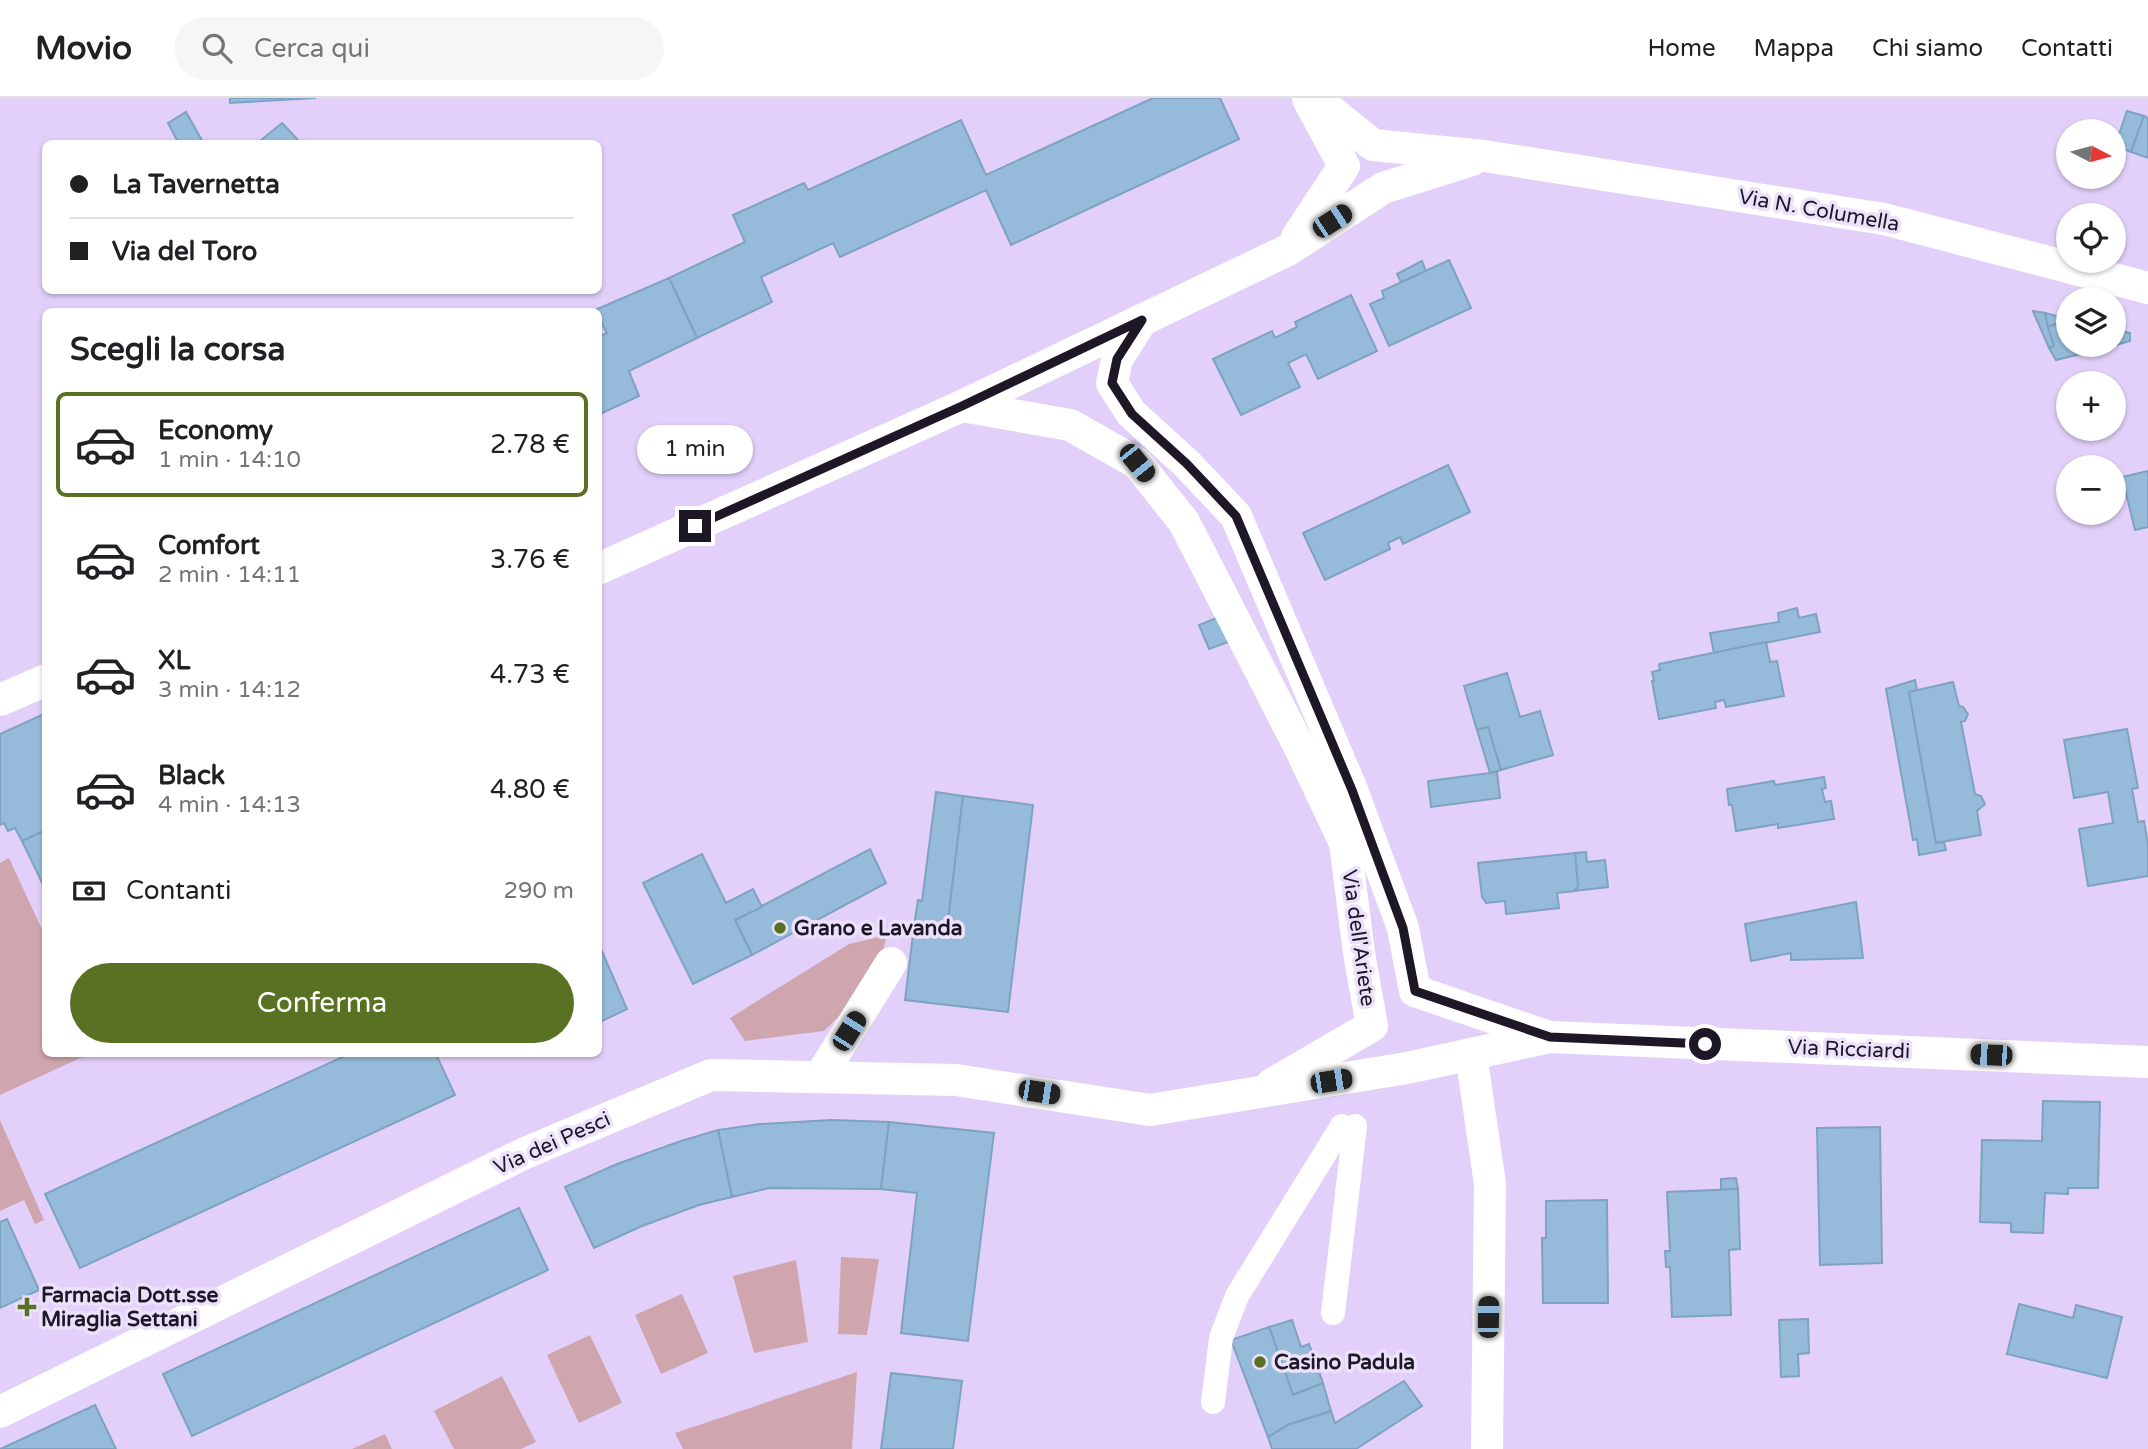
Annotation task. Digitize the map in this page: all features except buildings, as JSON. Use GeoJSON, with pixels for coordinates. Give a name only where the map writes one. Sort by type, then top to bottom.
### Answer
{"type":"FeatureCollection","features":[{"type":"Feature","properties":{"kind":"street"},"geometry":{"type":"LineString","coordinates":[[1307,98],[1344,166],[1348,182],[1360,192],[1380,190],[1484,156]]}},
{"type":"Feature","properties":{"kind":"street"},"geometry":{"type":"LineString","coordinates":[[602,567],[962,406],[1288,250],[1380,190],[1391,175],[1390,159],[1386,153],[1315,98]]}},
{"type":"Feature","properties":{"kind":"street"},"geometry":{"type":"LineString","coordinates":[[1288,250],[1351,152],[1365,145],[1373,145]]}},
{"type":"Feature","properties":{"kind":"street","name":"Via N. Columella"},"geometry":{"type":"LineString","coordinates":[[1373,145],[1484,156],[1884,219],[2148,288]]}},
{"type":"Feature","properties":{"kind":"street","name":"Via dell'Ariete"},"geometry":{"type":"LineString","coordinates":[[1142,320],[1117,359],[1112,383],[1132,414],[1187,464],[1236,516],[1352,790],[1403,928],[1415,991]]}},
{"type":"Feature","properties":{"kind":"street","name":"Via dell'Ariete"},"geometry":{"type":"LineString","coordinates":[[962,406],[1070,425],[1137,463],[1184,522],[1302,752],[1345,843],[1359,953],[1372,1026],[1255,1094]]}},
{"type":"Feature","properties":{"kind":"street"},"geometry":{"type":"LineString","coordinates":[[0,700],[42,682]]}},
{"type":"Feature","properties":{"kind":"street"},"geometry":{"type":"LineString","coordinates":[[820,1077],[891,963]]}},
{"type":"Feature","properties":{"kind":"street"},"geometry":{"type":"LineString","coordinates":[[1415,991],[1441,1006],[1449,1028],[1435,1060],[1407,1068],[1397,1066],[1381,1054],[1372,1026],[1387,1000],[1415,991],[1550,1037]]}},
{"type":"Feature","properties":{"kind":"street"},"geometry":{"type":"LineString","coordinates":[[1255,1094],[1407,1068],[1550,1037]]}},
{"type":"Feature","properties":{"kind":"street","name":"Via Ricciardi"},"geometry":{"type":"LineString","coordinates":[[1550,1037],[2148,1062]]}},
{"type":"Feature","properties":{"kind":"street"},"geometry":{"type":"LineString","coordinates":[[1471,1054],[1490,1184],[1487,1449]]}},
{"type":"Feature","properties":{"kind":"street","name":"Via dei Pesci"},"geometry":{"type":"LineString","coordinates":[[0,1412],[525,1153],[711,1075],[957,1080],[1150,1110],[1255,1094]]}},
{"type":"Feature","properties":{"kind":"street"},"geometry":{"type":"LineString","coordinates":[[1213,1402],[1220,1338],[1237,1296],[1349,1126],[1333,1313]]}},
{"type":"Feature","properties":{"kind":"shaded area"},"geometry":{"type":"Polygon","coordinates":[[[9,858],[42,930],[42,1057],[82,1057],[0,1095],[0,863],[9,858]]]}},
{"type":"Feature","properties":{"kind":"shaded area"},"geometry":{"type":"Polygon","coordinates":[[[887,935],[881,958],[857,999],[824,1031],[745,1041],[730,1018],[849,944],[887,935]]]}},
{"type":"Feature","properties":{"kind":"shaded area"},"geometry":{"type":"Polygon","coordinates":[[[0,1120],[44,1220],[35,1224],[24,1200],[0,1211],[0,1120]]]}},
{"type":"Feature","properties":{"kind":"shaded area"},"geometry":{"type":"Polygon","coordinates":[[[841,1257],[879,1259],[867,1335],[838,1334],[841,1257]]]}},
{"type":"Feature","properties":{"kind":"shaded area"},"geometry":{"type":"Polygon","coordinates":[[[796,1260],[808,1342],[754,1353],[733,1276],[796,1260]]]}},
{"type":"Feature","properties":{"kind":"shaded area"},"geometry":{"type":"Polygon","coordinates":[[[682,1294],[708,1353],[661,1374],[635,1315],[682,1294]]]}},
{"type":"Feature","properties":{"kind":"shaded area"},"geometry":{"type":"Polygon","coordinates":[[[590,1335],[622,1403],[579,1423],[547,1355],[590,1335]]]}},
{"type":"Feature","properties":{"kind":"shaded area"},"geometry":{"type":"Polygon","coordinates":[[[857,1372],[852,1449],[683,1449],[675,1433],[857,1372]]]}},
{"type":"Feature","properties":{"kind":"shaded area"},"geometry":{"type":"Polygon","coordinates":[[[502,1376],[536,1442],[521,1449],[454,1449],[434,1411],[502,1376]]]}},
{"type":"Feature","properties":{"kind":"shaded area"},"geometry":{"type":"Polygon","coordinates":[[[385,1434],[392,1449],[352,1449],[385,1434]]]}},
{"type":"Feature","properties":{"kind":"place","name":"Grano e Lavanda"},"geometry":{"type":"Point","coordinates":[780,928]}},
{"type":"Feature","properties":{"kind":"place","name":"Farmacia Dott.sse Miraglia Settani"},"geometry":{"type":"Point","coordinates":[27,1307]}},
{"type":"Feature","properties":{"kind":"place","name":"Casino Padula"},"geometry":{"type":"Point","coordinates":[1260,1362]}},
{"type":"Feature","properties":{"kind":"route"},"geometry":{"type":"LineString","coordinates":[[695,526],[962,406],[1142,320],[1117,359],[1112,383],[1132,414],[1187,464],[1236,516],[1352,790],[1403,928],[1415,991],[1550,1037],[1705,1044]]}}]}
